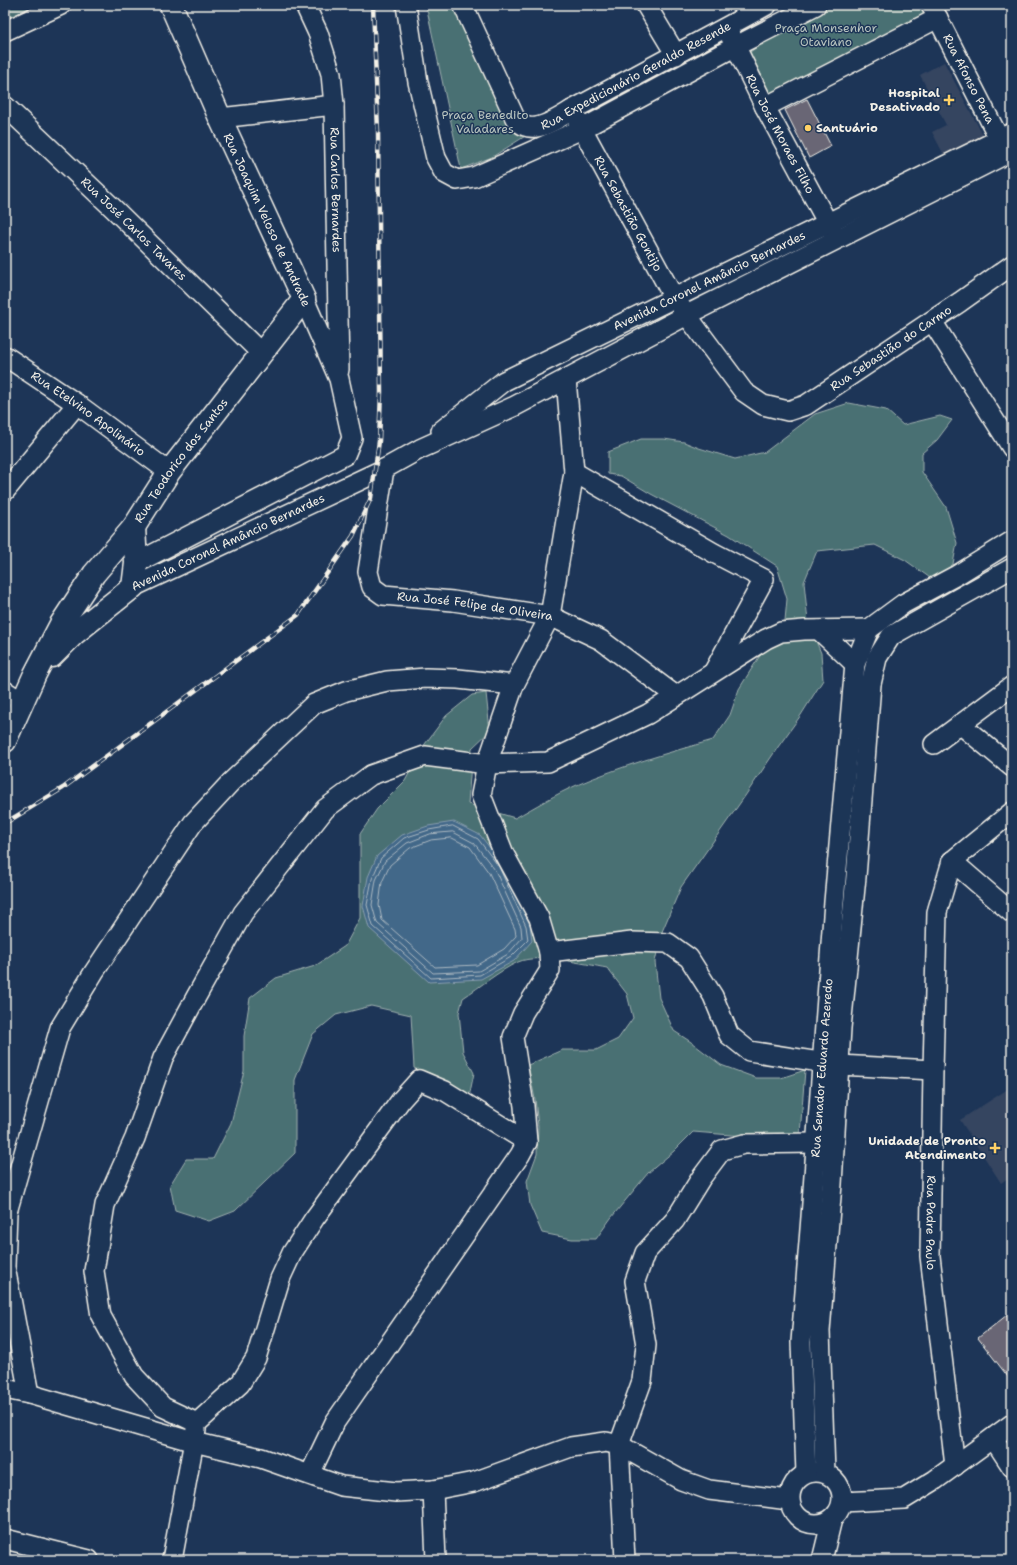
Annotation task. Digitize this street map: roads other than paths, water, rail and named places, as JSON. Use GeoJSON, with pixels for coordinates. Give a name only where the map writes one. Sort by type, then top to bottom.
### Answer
{"type":"FeatureCollection","features":[{"type":"Feature","properties":{"kind":"main road","name":"Rua Joaquim Veloso de Andrade"},"geometry":{"type":"LineString","coordinates":[[171,5],[220,118],[304,299]]}},
{"type":"Feature","properties":{"kind":"main road","name":"Rua Teodorico dos Santos"},"geometry":{"type":"LineString","coordinates":[[5,741],[13,697],[34,674],[61,624],[94,574],[134,527],[169,472],[304,299]]}},
{"type":"Feature","properties":{"kind":"main road"},"geometry":{"type":"LineString","coordinates":[[133,587],[136,563],[134,527]]}},
{"type":"Feature","properties":{"kind":"main road"},"geometry":{"type":"LineString","coordinates":[[94,574],[103,594],[112,604]]}},
{"type":"Feature","properties":{"kind":"main road","name":"Avenida Coronel Amâncio Bernardes"},"geometry":{"type":"LineString","coordinates":[[34,674],[74,634],[133,587]]}},
{"type":"Feature","properties":{"kind":"street"},"geometry":{"type":"LineString","coordinates":[[5,31],[61,5]]}},
{"type":"Feature","properties":{"kind":"street","name":"Rua Carlos Bernardes"},"geometry":{"type":"LineString","coordinates":[[305,5],[318,34],[331,74],[334,105],[339,379]]}},
{"type":"Feature","properties":{"kind":"street"},"geometry":{"type":"LineString","coordinates":[[406,5],[418,82],[436,158],[444,173],[457,180],[474,177],[582,129],[736,46],[816,5]]}},
{"type":"Feature","properties":{"kind":"street","name":"Rua Expedicionário Geraldo Resende"},"geometry":{"type":"LineString","coordinates":[[463,5],[515,118],[523,126],[532,128],[544,125],[727,28],[767,5]]}},
{"type":"Feature","properties":{"kind":"street"},"geometry":{"type":"LineString","coordinates":[[646,5],[676,55]]}},
{"type":"Feature","properties":{"kind":"street"},"geometry":{"type":"LineString","coordinates":[[765,106],[935,11]]}},
{"type":"Feature","properties":{"kind":"street","name":"Rua Afonso Pena"},"geometry":{"type":"LineString","coordinates":[[935,11],[1008,144]]}},
{"type":"Feature","properties":{"kind":"street","name":"Rua José Moraes Filho"},"geometry":{"type":"LineString","coordinates":[[727,28],[765,106],[836,239]]}},
{"type":"Feature","properties":{"kind":"street"},"geometry":{"type":"LineString","coordinates":[[220,118],[334,105]]}},
{"type":"Feature","properties":{"kind":"street","name":"Rua José Carlos Tavares"},"geometry":{"type":"LineString","coordinates":[[5,106],[114,209],[261,353]]}},
{"type":"Feature","properties":{"kind":"street","name":"Rua Sebastião Gontijo"},"geometry":{"type":"LineString","coordinates":[[572,110],[674,298],[744,392],[763,405]]}},
{"type":"Feature","properties":{"kind":"street","name":"Avenida Coronel Amâncio Bernardes"},"geometry":{"type":"LineString","coordinates":[[420,449],[504,381],[827,222],[1008,144]]}},
{"type":"Feature","properties":{"kind":"street","name":"Avenida Coronel Amâncio Bernardes"},"geometry":{"type":"LineString","coordinates":[[133,587],[384,469],[420,449],[515,406],[687,315],[836,239],[1008,144]]}},
{"type":"Feature","properties":{"kind":"street","name":"Rua Sebastião do Carmo"},"geometry":{"type":"LineString","coordinates":[[763,405],[788,411],[806,405],[1010,270]]}},
{"type":"Feature","properties":{"kind":"street","name":"Rua Joaquim Veloso de Andrade"},"geometry":{"type":"LineString","coordinates":[[304,299],[339,379],[352,438]]}},
{"type":"Feature","properties":{"kind":"street"},"geometry":{"type":"LineString","coordinates":[[932,321],[1012,448]]}},
{"type":"Feature","properties":{"kind":"street","name":"Rua Etelvino Apolinário"},"geometry":{"type":"LineString","coordinates":[[5,356],[77,404],[169,472]]}},
{"type":"Feature","properties":{"kind":"street"},"geometry":{"type":"LineString","coordinates":[[310,1474],[335,1422],[515,1162],[526,1142],[524,1106],[513,1037],[523,1013],[550,970],[549,952],[539,918],[504,854],[481,795],[487,764],[514,685],[550,616],[574,472],[566,379]]}},
{"type":"Feature","properties":{"kind":"street"},"geometry":{"type":"LineString","coordinates":[[5,491],[77,404]]}},
{"type":"Feature","properties":{"kind":"street","name":"Avenida Coronel Amâncio Bernardes"},"geometry":{"type":"LineString","coordinates":[[136,563],[345,455],[352,438]]}},
{"type":"Feature","properties":{"kind":"street","name":"Rua José Felipe de Oliveira"},"geometry":{"type":"LineString","coordinates":[[384,469],[368,572],[372,587],[383,594],[453,601],[550,616],[601,640],[676,696]]}},
{"type":"Feature","properties":{"kind":"street"},"geometry":{"type":"LineString","coordinates":[[574,472],[714,553],[764,579],[713,672]]}},
{"type":"Feature","properties":{"kind":"street"},"geometry":{"type":"LineString","coordinates":[[197,1423],[164,1407],[134,1376],[101,1316],[94,1271],[105,1205],[135,1138],[164,1058],[196,997],[243,913],[325,809],[371,775],[425,756],[487,764],[548,762],[648,714],[766,639],[781,632],[869,629],[903,604],[957,575],[1012,541]]}},
{"type":"Feature","properties":{"kind":"street","name":"Rua Senador Eduardo Azeredo"},"geometry":{"type":"LineString","coordinates":[[825,1473],[816,1265],[816,1143],[830,1063],[842,1020],[871,684],[877,658],[891,636],[1012,568]]}},
{"type":"Feature","properties":{"kind":"street","name":"Rua Senador Eduardo Azeredo"},"geometry":{"type":"LineString","coordinates":[[806,1473],[801,1342],[832,1184],[830,1063],[834,902],[855,664],[869,629]]}},
{"type":"Feature","properties":{"kind":"street"},"geometry":{"type":"LineString","coordinates":[[819,630],[855,664]]}},
{"type":"Feature","properties":{"kind":"street"},"geometry":{"type":"LineString","coordinates":[[29,1394],[5,1267],[7,1212],[60,1028],[94,972],[193,822],[231,782],[314,704],[346,690],[386,681],[426,678],[458,679],[514,685]]}},
{"type":"Feature","properties":{"kind":"street"},"geometry":{"type":"LineString","coordinates":[[934,744],[1012,686]]}},
{"type":"Feature","properties":{"kind":"street"},"geometry":{"type":"LineString","coordinates":[[960,724],[1012,767]]}},
{"type":"Feature","properties":{"kind":"street"},"geometry":{"type":"LineString","coordinates":[[1012,812],[952,861],[1012,913]]}},
{"type":"Feature","properties":{"kind":"street","name":"Rua Padre Paulo"},"geometry":{"type":"LineString","coordinates":[[952,861],[937,912],[932,1070],[930,1256],[955,1466]]}},
{"type":"Feature","properties":{"kind":"street"},"geometry":{"type":"LineString","coordinates":[[549,952],[632,942],[668,943],[689,958],[713,996],[729,1035],[748,1051],[830,1063],[932,1070]]}},
{"type":"Feature","properties":{"kind":"street"},"geometry":{"type":"LineString","coordinates":[[172,1560],[197,1423],[240,1384],[256,1358],[280,1279],[292,1253],[314,1219],[396,1106],[419,1080],[444,1092],[526,1142]]}},
{"type":"Feature","properties":{"kind":"street"},"geometry":{"type":"LineString","coordinates":[[624,1560],[618,1445],[642,1381],[646,1345],[635,1281],[645,1253],[675,1220],[701,1178],[722,1150],[744,1144],[816,1143]]}},
{"type":"Feature","properties":{"kind":"street"},"geometry":{"type":"LineString","coordinates":[[5,1390],[29,1394],[194,1442],[261,1458],[341,1486],[396,1492],[433,1490],[474,1482],[570,1447],[606,1442],[618,1445],[681,1480],[710,1490],[789,1500]]}},
{"type":"Feature","properties":{"kind":"street"},"geometry":{"type":"LineString","coordinates":[[842,1502],[904,1499],[935,1480],[1012,1424]]}},
{"type":"Feature","properties":{"kind":"street"},"geometry":{"type":"LineString","coordinates":[[994,1438],[1012,1466]]}},
{"type":"Feature","properties":{"kind":"street"},"geometry":{"type":"LineString","coordinates":[[822,1559],[832,1519],[840,1509],[842,1493],[839,1485],[833,1478],[825,1473],[806,1473],[799,1477],[793,1484],[789,1500],[791,1508],[796,1516],[802,1521],[810,1524],[817,1524],[832,1519]]}},
{"type":"Feature","properties":{"kind":"street"},"geometry":{"type":"LineString","coordinates":[[433,1490],[436,1560]]}},
{"type":"Feature","properties":{"kind":"street"},"geometry":{"type":"LineString","coordinates":[[802,1521],[822,1559]]}},
{"type":"Feature","properties":{"kind":"street"},"geometry":{"type":"LineString","coordinates":[[5,1539],[89,1560]]}},
{"type":"Feature","properties":{"kind":"water"},"geometry":{"type":"Polygon","coordinates":[[[454,822],[480,835],[503,865],[530,925],[532,941],[514,961],[481,979],[429,982],[369,928],[363,906],[368,877],[377,856],[402,835],[428,826],[454,822]]]}},
{"type":"Feature","properties":{"kind":"railway"},"geometry":{"type":"LineString","coordinates":[[5,823],[63,788],[298,615],[353,536],[371,498],[379,441],[381,392],[378,131],[373,5]]}},
{"type":"Feature","properties":{"kind":"place","name":"Hospital Desativado"},"geometry":{"type":"Point","coordinates":[949,100]}},
{"type":"Feature","properties":{"kind":"place","name":"Santuário"},"geometry":{"type":"Point","coordinates":[808,128]}},
{"type":"Feature","properties":{"kind":"place","name":"Unidade de Pronto Atendimento"},"geometry":{"type":"Point","coordinates":[995,1148]}},
{"type":"Feature","properties":{"kind":"park label","name":"Praça Monsenhor Otaviano"},"geometry":{"type":"Point","coordinates":[826,35]}},
{"type":"Feature","properties":{"kind":"park label","name":"Praça Benedito Valadares"},"geometry":{"type":"Point","coordinates":[485,122]}}]}
